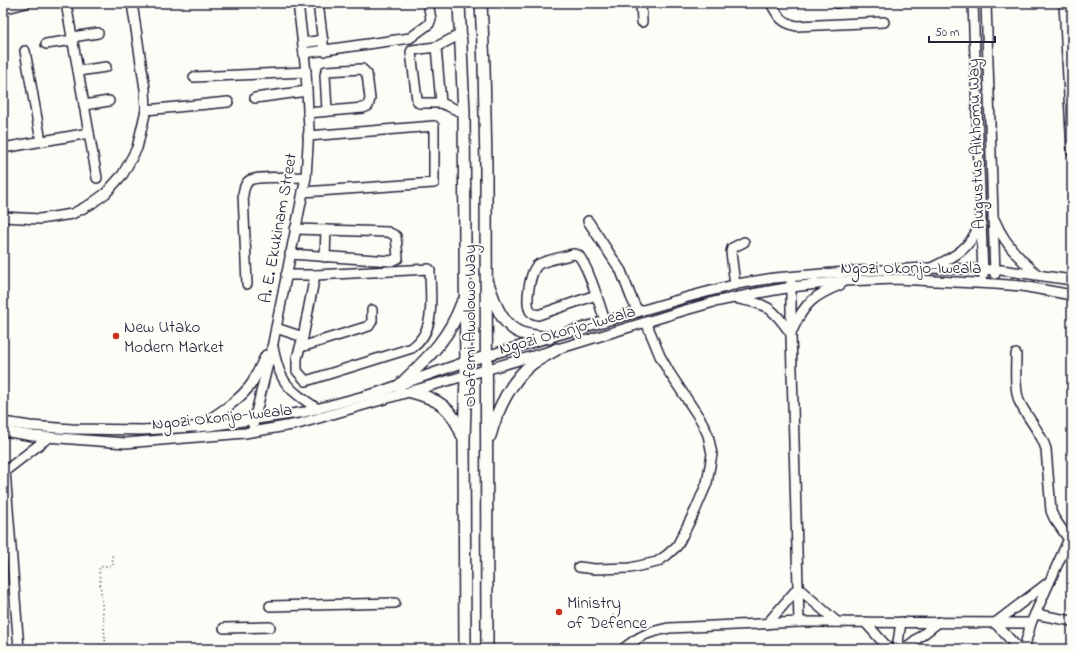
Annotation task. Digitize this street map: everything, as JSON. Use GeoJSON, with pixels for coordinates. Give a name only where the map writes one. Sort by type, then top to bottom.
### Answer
{"type":"FeatureCollection","features":[{"type":"Feature","properties":{"kind":"main road","name":"Obafemi Awolowo Way"},"geometry":{"type":"LineString","coordinates":[[459,3],[464,113],[464,297],[466,375],[464,440],[465,649]]}},
{"type":"Feature","properties":{"kind":"main road","name":"Obafemi Awolowo Way"},"geometry":{"type":"LineString","coordinates":[[481,3],[485,114],[487,649]]}},
{"type":"Feature","properties":{"kind":"main road"},"geometry":{"type":"LineString","coordinates":[[486,277],[497,309],[512,328],[519,332],[549,338]]}},
{"type":"Feature","properties":{"kind":"main road"},"geometry":{"type":"LineString","coordinates":[[399,386],[423,363],[445,337],[456,319],[464,297]]}},
{"type":"Feature","properties":{"kind":"main road"},"geometry":{"type":"LineString","coordinates":[[486,450],[495,419],[512,387],[523,373],[534,363],[557,349]]}},
{"type":"Feature","properties":{"kind":"main road"},"geometry":{"type":"LineString","coordinates":[[411,392],[428,396],[442,404],[458,423],[464,440]]}},
{"type":"Feature","properties":{"kind":"street"},"geometry":{"type":"LineString","coordinates":[[3,9],[26,3]]}},
{"type":"Feature","properties":{"kind":"street"},"geometry":{"type":"LineString","coordinates":[[66,3],[96,178]]}},
{"type":"Feature","properties":{"kind":"street"},"geometry":{"type":"LineString","coordinates":[[3,217],[40,219],[72,214],[91,204],[106,193],[119,179],[138,148],[146,110],[145,89],[132,3]]}},
{"type":"Feature","properties":{"kind":"street","name":"A. E. Ekukinam Street"},"geometry":{"type":"LineString","coordinates":[[252,432],[273,343],[306,177],[308,136],[307,91],[298,3]]}},
{"type":"Feature","properties":{"kind":"street"},"geometry":{"type":"LineString","coordinates":[[318,3],[324,51]]}},
{"type":"Feature","properties":{"kind":"street"},"geometry":{"type":"LineString","coordinates":[[304,53],[410,38],[429,24],[430,19],[428,3]]}},
{"type":"Feature","properties":{"kind":"street"},"geometry":{"type":"LineString","coordinates":[[641,3],[642,22]]}},
{"type":"Feature","properties":{"kind":"street"},"geometry":{"type":"LineString","coordinates":[[771,3],[779,17],[786,24],[797,26],[884,22]]}},
{"type":"Feature","properties":{"kind":"street","name":"Augustus Aikhomu Way"},"geometry":{"type":"LineString","coordinates":[[973,3],[983,283]]}},
{"type":"Feature","properties":{"kind":"street","name":"Augustus Aikhomu Way"},"geometry":{"type":"LineString","coordinates":[[986,3],[995,284]]}},
{"type":"Feature","properties":{"kind":"street"},"geometry":{"type":"LineString","coordinates":[[1064,3],[1072,152]]}},
{"type":"Feature","properties":{"kind":"street"},"geometry":{"type":"LineString","coordinates":[[46,44],[98,33]]}},
{"type":"Feature","properties":{"kind":"street"},"geometry":{"type":"LineString","coordinates":[[461,34],[436,47],[416,49],[412,50],[411,52],[417,100],[420,103],[441,103],[464,113]]}},
{"type":"Feature","properties":{"kind":"street"},"geometry":{"type":"LineString","coordinates":[[303,43],[323,40]]}},
{"type":"Feature","properties":{"kind":"street"},"geometry":{"type":"LineString","coordinates":[[436,47],[441,103]]}},
{"type":"Feature","properties":{"kind":"street"},"geometry":{"type":"LineString","coordinates":[[25,51],[41,141]]}},
{"type":"Feature","properties":{"kind":"street"},"geometry":{"type":"LineString","coordinates":[[78,71],[106,67]]}},
{"type":"Feature","properties":{"kind":"street"},"geometry":{"type":"LineString","coordinates":[[308,113],[327,110],[363,108],[368,106],[370,99],[367,74],[362,68],[326,71],[327,110]]}},
{"type":"Feature","properties":{"kind":"street"},"geometry":{"type":"LineString","coordinates":[[194,76],[306,72]]}},
{"type":"Feature","properties":{"kind":"street"},"geometry":{"type":"LineString","coordinates":[[255,98],[307,91]]}},
{"type":"Feature","properties":{"kind":"street"},"geometry":{"type":"LineString","coordinates":[[84,105],[109,101]]}},
{"type":"Feature","properties":{"kind":"street"},"geometry":{"type":"LineString","coordinates":[[146,110],[228,102]]}},
{"type":"Feature","properties":{"kind":"street"},"geometry":{"type":"LineString","coordinates":[[303,192],[434,184],[434,126],[308,136]]}},
{"type":"Feature","properties":{"kind":"street"},"geometry":{"type":"LineString","coordinates":[[3,148],[89,133]]}},
{"type":"Feature","properties":{"kind":"street"},"geometry":{"type":"LineString","coordinates":[[247,284],[243,194],[245,184],[250,180],[258,178],[306,177]]}},
{"type":"Feature","properties":{"kind":"street"},"geometry":{"type":"LineString","coordinates":[[993,215],[1003,237],[1011,249],[1025,265],[1038,275]]}},
{"type":"Feature","properties":{"kind":"street"},"geometry":{"type":"LineString","coordinates":[[930,268],[954,257],[962,251],[975,235],[981,218]]}},
{"type":"Feature","properties":{"kind":"street"},"geometry":{"type":"LineString","coordinates":[[588,221],[621,271],[638,312]]}},
{"type":"Feature","properties":{"kind":"street"},"geometry":{"type":"LineString","coordinates":[[290,254],[391,261],[398,258],[396,236],[388,232],[296,229]]}},
{"type":"Feature","properties":{"kind":"street"},"geometry":{"type":"LineString","coordinates":[[325,257],[326,230]]}},
{"type":"Feature","properties":{"kind":"street"},"geometry":{"type":"LineString","coordinates":[[735,285],[731,252],[732,248],[744,242]]}},
{"type":"Feature","properties":{"kind":"street"},"geometry":{"type":"LineString","coordinates":[[596,296],[538,315],[533,314],[528,305],[532,275],[535,268],[539,264],[572,254],[578,255],[582,259],[596,296],[605,321]]}},
{"type":"Feature","properties":{"kind":"street","name":"Ngozi Okonjo-Iweala"},"geometry":{"type":"LineString","coordinates":[[3,422],[30,426],[107,430],[143,430],[198,427],[254,420],[318,409],[399,386],[465,362],[605,321],[735,285],[791,277],[858,271],[930,268],[995,270],[1072,280]]}},
{"type":"Feature","properties":{"kind":"street"},"geometry":{"type":"LineString","coordinates":[[286,275],[315,275],[429,269],[430,314],[429,324],[425,335],[412,348],[306,381],[297,371],[297,358],[301,347],[315,275]]}},
{"type":"Feature","properties":{"kind":"street"},"geometry":{"type":"LineString","coordinates":[[791,277],[791,334],[799,622]]}},
{"type":"Feature","properties":{"kind":"street","name":"Ngozi Okonjo-Iweala"},"geometry":{"type":"LineString","coordinates":[[3,431],[49,437],[125,443],[252,432],[298,424],[714,302],[792,287],[849,281],[896,280],[1022,286],[1072,295]]}},
{"type":"Feature","properties":{"kind":"street"},"geometry":{"type":"LineString","coordinates":[[791,334],[799,314],[807,304],[828,290],[849,281]]}},
{"type":"Feature","properties":{"kind":"street"},"geometry":{"type":"LineString","coordinates":[[734,298],[757,302],[767,306],[782,320],[791,334]]}},
{"type":"Feature","properties":{"kind":"street"},"geometry":{"type":"LineString","coordinates":[[301,347],[369,326],[372,321],[372,310]]}},
{"type":"Feature","properties":{"kind":"street"},"geometry":{"type":"LineString","coordinates":[[579,567],[595,569],[630,568],[657,562],[667,556],[677,546],[708,483],[712,454],[708,435],[702,422],[668,372],[646,322]]}},
{"type":"Feature","properties":{"kind":"street"},"geometry":{"type":"LineString","coordinates":[[276,328],[303,337]]}},
{"type":"Feature","properties":{"kind":"street"},"geometry":{"type":"LineString","coordinates":[[273,343],[277,368],[282,378],[295,393],[318,409]]}},
{"type":"Feature","properties":{"kind":"street"},"geometry":{"type":"LineString","coordinates":[[198,427],[230,405],[251,384],[273,343]]}},
{"type":"Feature","properties":{"kind":"street"},"geometry":{"type":"LineString","coordinates":[[1016,354],[1017,396],[1019,402],[1044,441],[1052,511],[1054,518],[1070,535],[1031,623],[1024,649]]}},
{"type":"Feature","properties":{"kind":"street"},"geometry":{"type":"LineString","coordinates":[[19,649],[4,470],[49,437]]}},
{"type":"Feature","properties":{"kind":"street"},"geometry":{"type":"LineString","coordinates":[[995,623],[1050,581]]}},
{"type":"Feature","properties":{"kind":"street"},"geometry":{"type":"LineString","coordinates":[[798,588],[837,622]]}},
{"type":"Feature","properties":{"kind":"street"},"geometry":{"type":"LineString","coordinates":[[767,624],[798,588]]}},
{"type":"Feature","properties":{"kind":"street"},"geometry":{"type":"LineString","coordinates":[[270,606],[396,603]]}},
{"type":"Feature","properties":{"kind":"street"},"geometry":{"type":"LineString","coordinates":[[1035,614],[1072,621]]}},
{"type":"Feature","properties":{"kind":"street"},"geometry":{"type":"LineString","coordinates":[[623,649],[636,638],[654,631],[669,628],[799,622],[1031,623]]}},
{"type":"Feature","properties":{"kind":"street"},"geometry":{"type":"LineString","coordinates":[[865,622],[890,649]]}},
{"type":"Feature","properties":{"kind":"street"},"geometry":{"type":"LineString","coordinates":[[897,649],[901,622]]}},
{"type":"Feature","properties":{"kind":"street"},"geometry":{"type":"LineString","coordinates":[[904,649],[939,622]]}},
{"type":"Feature","properties":{"kind":"street"},"geometry":{"type":"LineString","coordinates":[[995,623],[1019,649]]}},
{"type":"Feature","properties":{"kind":"street"},"geometry":{"type":"LineString","coordinates":[[224,628],[270,627]]}},
{"type":"Feature","properties":{"kind":"path"},"geometry":{"type":"LineString","coordinates":[[106,649],[99,570],[100,567],[113,565],[112,555]]}},
{"type":"Feature","properties":{"kind":"place","name":"New Utako Modern Market"},"geometry":{"type":"Point","coordinates":[116,336]}},
{"type":"Feature","properties":{"kind":"place","name":"Ministry of Defence"},"geometry":{"type":"Point","coordinates":[559,612]}}]}
